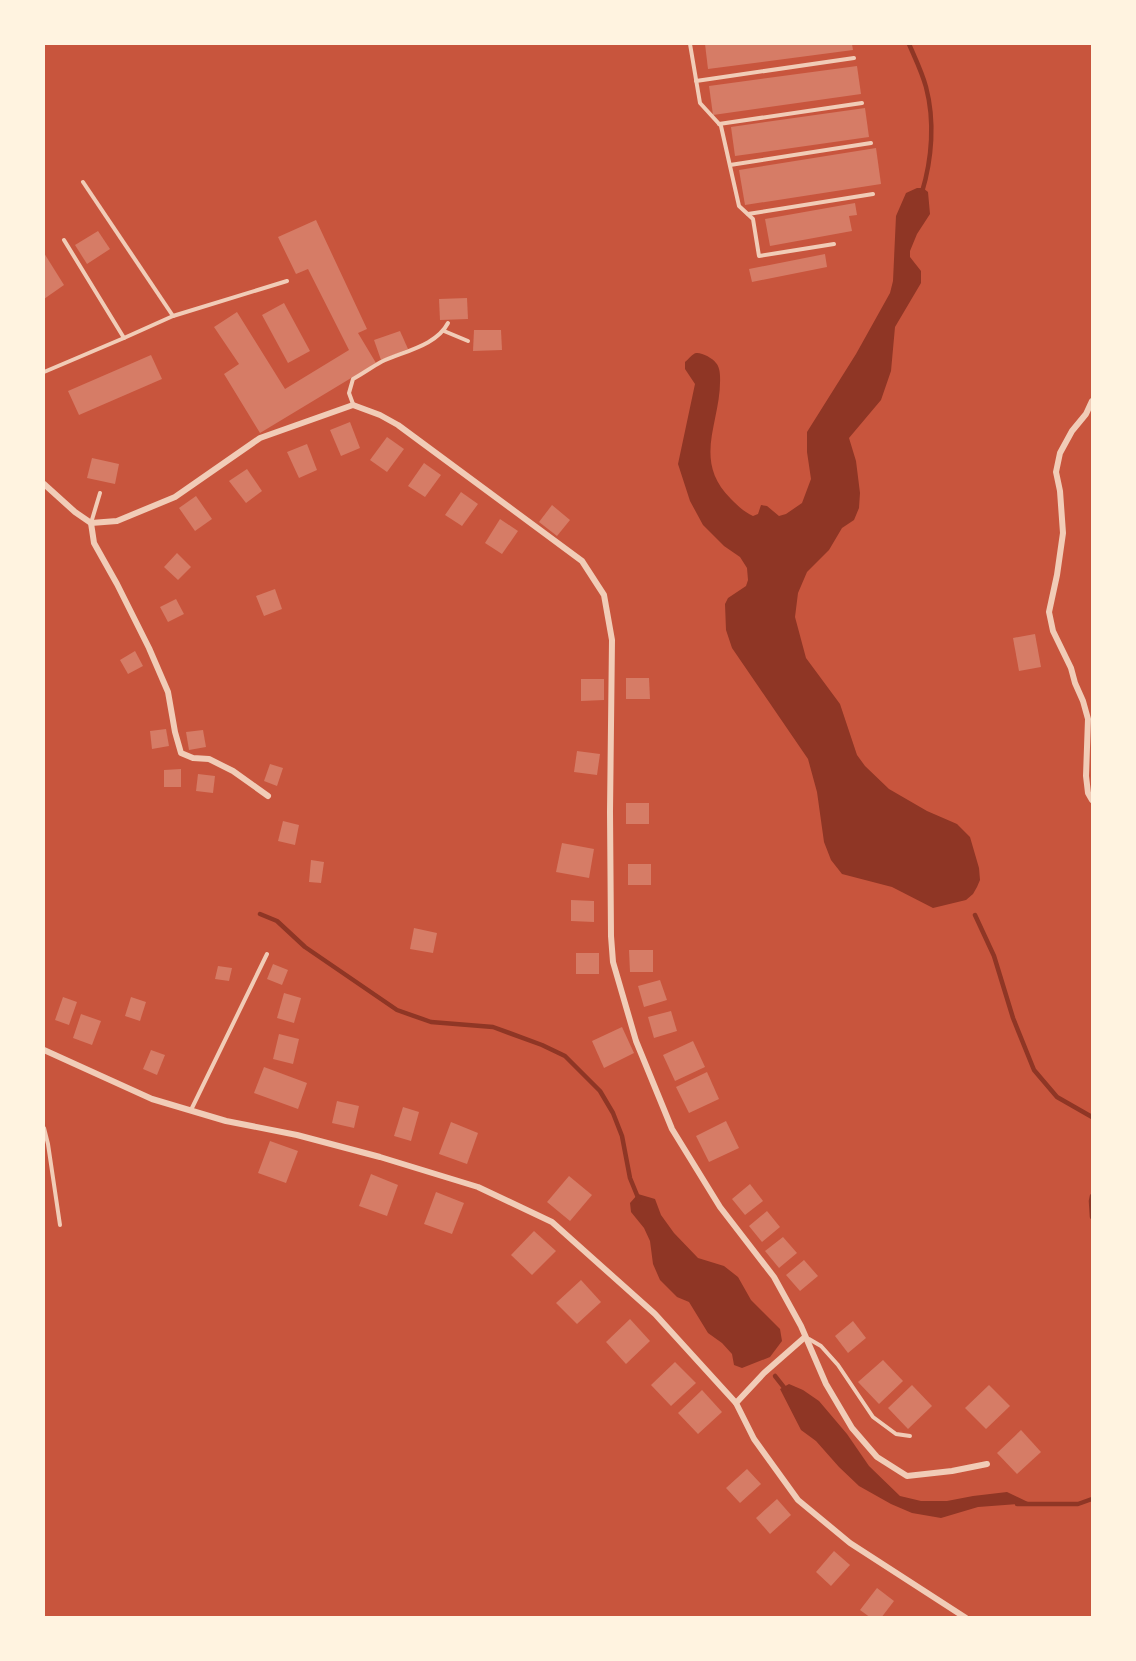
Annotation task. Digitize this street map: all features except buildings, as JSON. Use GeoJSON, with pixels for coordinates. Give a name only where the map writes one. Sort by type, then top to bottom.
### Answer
{"type":"FeatureCollection","features":[{"type":"Feature","properties":{"kind":"street"},"geometry":{"type":"LineString","coordinates":[[1092,401],[1060,453],[1056,472],[1060,491],[1063,533],[1058,575],[1049,612],[1053,631],[1071,668],[1088,719],[1086,776],[1088,793],[1092,800]]}},
{"type":"Feature","properties":{"kind":"street"},"geometry":{"type":"LineString","coordinates":[[45,485],[91,523],[117,521],[175,498],[260,438],[353,405],[380,415],[398,425],[582,561],[604,595],[612,640],[610,812],[612,962],[636,1041],[672,1129],[720,1207],[774,1277],[801,1326],[826,1384],[852,1428],[877,1457],[907,1476],[987,1464]]}},
{"type":"Feature","properties":{"kind":"street"},"geometry":{"type":"LineString","coordinates":[[91,523],[94,543],[117,584],[168,692],[175,732],[182,753],[193,758],[209,759],[268,796]]}},
{"type":"Feature","properties":{"kind":"street"},"geometry":{"type":"LineString","coordinates":[[44,1050],[152,1100],[226,1121],[308,1138],[380,1157],[478,1187],[552,1222],[655,1314],[736,1403],[754,1439],[798,1500],[850,1543],[966,1617]]}},
{"type":"Feature","properties":{"kind":"street"},"geometry":{"type":"LineString","coordinates":[[736,1403],[764,1373],[805,1337]]}},
{"type":"Feature","properties":{"kind":"lane"},"geometry":{"type":"LineString","coordinates":[[690,44],[700,103],[721,126],[739,206],[753,219],[759,256],[834,244]]}},
{"type":"Feature","properties":{"kind":"lane"},"geometry":{"type":"LineString","coordinates":[[696,81],[854,58]]}},
{"type":"Feature","properties":{"kind":"lane"},"geometry":{"type":"LineString","coordinates":[[719,124],[862,103]]}},
{"type":"Feature","properties":{"kind":"lane"},"geometry":{"type":"LineString","coordinates":[[730,165],[871,143]]}},
{"type":"Feature","properties":{"kind":"lane"},"geometry":{"type":"LineString","coordinates":[[83,182],[173,316]]}},
{"type":"Feature","properties":{"kind":"lane"},"geometry":{"type":"LineString","coordinates":[[748,214],[873,194]]}},
{"type":"Feature","properties":{"kind":"lane"},"geometry":{"type":"LineString","coordinates":[[64,240],[124,339]]}},
{"type":"Feature","properties":{"kind":"lane"},"geometry":{"type":"LineString","coordinates":[[44,372],[173,316],[287,282]]}},
{"type":"Feature","properties":{"kind":"lane"},"geometry":{"type":"LineString","coordinates":[[353,405],[349,393],[353,379],[381,362],[421,346],[444,331],[448,323]]}},
{"type":"Feature","properties":{"kind":"lane"},"geometry":{"type":"LineString","coordinates":[[444,331],[468,341]]}},
{"type":"Feature","properties":{"kind":"lane"},"geometry":{"type":"LineString","coordinates":[[91,523],[100,493]]}},
{"type":"Feature","properties":{"kind":"lane"},"geometry":{"type":"LineString","coordinates":[[191,1110],[267,954]]}},
{"type":"Feature","properties":{"kind":"lane"},"geometry":{"type":"LineString","coordinates":[[44,1128],[60,1225]]}},
{"type":"Feature","properties":{"kind":"lane"},"geometry":{"type":"LineString","coordinates":[[805,1337],[821,1346],[838,1365],[873,1418],[896,1434],[909,1436]]}},
{"type":"Feature","properties":{"kind":"shaded area"},"geometry":{"type":"Polygon","coordinates":[[[923,188],[928,192],[930,214],[917,234],[910,251],[910,257],[921,271],[921,283],[895,327],[891,371],[881,400],[849,438],[856,461],[860,493],[859,508],[854,520],[842,528],[829,550],[807,572],[798,593],[795,617],[806,658],[840,704],[857,755],[865,766],[889,789],[927,811],[957,824],[970,837],[979,868],[980,880],[977,887],[966,900],[933,908],[892,887],[842,874],[831,860],[824,842],[817,792],[808,759],[732,648],[726,630],[725,604],[728,598],[746,586],[747,568],[740,557],[724,546],[703,525],[690,501],[678,464],[695,384],[685,369],[685,362],[695,354],[701,353],[714,361],[720,373],[710,455],[719,484],[736,504],[753,516],[758,514],[761,505],[767,506],[779,516],[802,503],[811,479],[807,432],[856,354],[890,293],[893,281],[896,216],[906,193],[923,188]]]}},
{"type":"Feature","properties":{"kind":"shaded area"},"geometry":{"type":"Polygon","coordinates":[[[638,1194],[655,1199],[661,1215],[674,1233],[698,1258],[724,1266],[738,1277],[751,1300],[780,1329],[782,1341],[770,1357],[742,1368],[734,1365],[732,1354],[708,1333],[689,1302],[677,1297],[660,1280],[653,1264],[650,1241],[644,1228],[631,1212],[630,1203],[638,1194]]]}},
{"type":"Feature","properties":{"kind":"shaded area"},"geometry":{"type":"Polygon","coordinates":[[[789,1384],[819,1401],[847,1434],[869,1466],[900,1496],[921,1501],[947,1501],[1007,1492],[1030,1503],[978,1507],[941,1518],[912,1513],[891,1504],[859,1486],[816,1441],[801,1430],[780,1389],[789,1384]]]}},
{"type":"Feature","properties":{"kind":"waterway"},"geometry":{"type":"LineString","coordinates":[[909,44],[924,81],[931,113],[930,153],[922,192]]}},
{"type":"Feature","properties":{"kind":"waterway"},"geometry":{"type":"LineString","coordinates":[[260,914],[277,921],[305,947],[397,1010],[431,1022],[493,1027],[565,1056],[600,1091],[613,1113],[622,1136],[630,1178],[639,1200]]}},
{"type":"Feature","properties":{"kind":"waterway"},"geometry":{"type":"LineString","coordinates":[[975,915],[994,956],[1013,1018],[1034,1070],[1057,1097],[1092,1117]]}},
{"type":"Feature","properties":{"kind":"waterway"},"geometry":{"type":"LineString","coordinates":[[1092,1196],[1092,1217]]}},
{"type":"Feature","properties":{"kind":"waterway"},"geometry":{"type":"LineString","coordinates":[[775,1376],[786,1390]]}},
{"type":"Feature","properties":{"kind":"waterway"},"geometry":{"type":"LineString","coordinates":[[1017,1504],[1078,1504],[1092,1499]]}}]}
